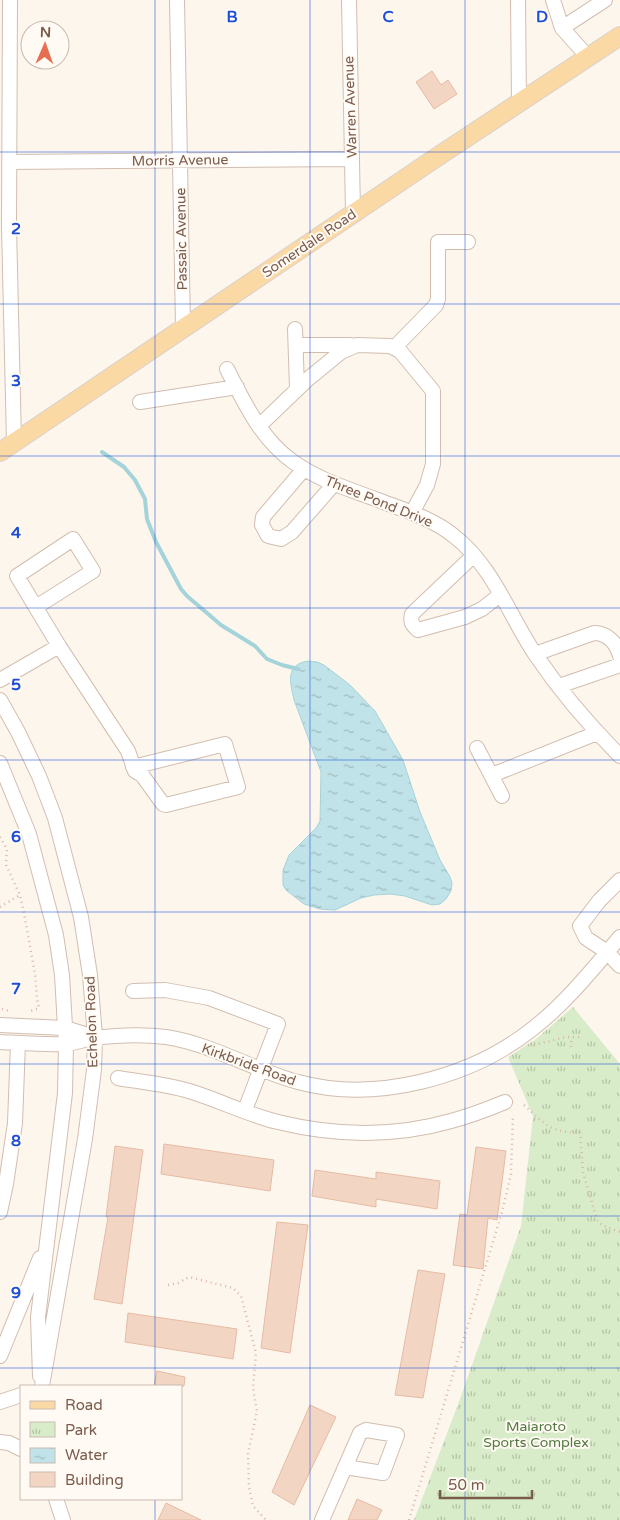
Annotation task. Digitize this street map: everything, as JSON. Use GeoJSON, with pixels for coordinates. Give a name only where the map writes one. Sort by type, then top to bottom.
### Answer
{"type":"FeatureCollection","features":[{"type":"Feature","properties":{"kind":"main road","name":"Somerdale Road"},"geometry":{"type":"LineString","coordinates":[[7,447],[353,213],[620,36]]}},
{"type":"Feature","properties":{"kind":"street"},"geometry":{"type":"LineString","coordinates":[[7,447],[10,0]]}},
{"type":"Feature","properties":{"kind":"street","name":"Passaic Avenue"},"geometry":{"type":"LineString","coordinates":[[177,0],[183,327]]}},
{"type":"Feature","properties":{"kind":"street","name":"Warren Avenue"},"geometry":{"type":"LineString","coordinates":[[349,0],[353,213]]}},
{"type":"Feature","properties":{"kind":"street"},"geometry":{"type":"LineString","coordinates":[[518,0],[519,103]]}},
{"type":"Feature","properties":{"kind":"street"},"geometry":{"type":"LineString","coordinates":[[552,0],[562,28],[588,58]]}},
{"type":"Feature","properties":{"kind":"street"},"geometry":{"type":"LineString","coordinates":[[562,28],[605,0]]}},
{"type":"Feature","properties":{"kind":"street","name":"Morris Avenue"},"geometry":{"type":"LineString","coordinates":[[9,162],[352,159]]}},
{"type":"Feature","properties":{"kind":"street"},"geometry":{"type":"LineString","coordinates":[[394,348],[436,305],[438,299],[438,242],[468,242]]}},
{"type":"Feature","properties":{"kind":"street"},"geometry":{"type":"LineString","coordinates":[[295,329],[298,388]]}},
{"type":"Feature","properties":{"kind":"street"},"geometry":{"type":"LineString","coordinates":[[296,345],[374,344],[390,346],[400,351],[433,391],[433,464],[427,485],[412,513]]}},
{"type":"Feature","properties":{"kind":"street"},"geometry":{"type":"LineString","coordinates":[[259,426],[298,388],[340,352],[357,345]]}},
{"type":"Feature","properties":{"kind":"street","name":"Three Pond Drive"},"geometry":{"type":"LineString","coordinates":[[227,369],[259,426],[281,452],[304,469],[334,484],[412,513],[448,532],[466,547],[486,571],[535,654],[597,733],[620,756]]}},
{"type":"Feature","properties":{"kind":"street"},"geometry":{"type":"LineString","coordinates":[[140,402],[237,387]]}},
{"type":"Feature","properties":{"kind":"street"},"geometry":{"type":"LineString","coordinates":[[304,469],[263,517],[262,525],[268,536],[281,539],[292,532],[334,484]]}},
{"type":"Feature","properties":{"kind":"street"},"geometry":{"type":"LineString","coordinates":[[36,607],[93,570],[73,538],[17,576],[58,646],[128,751],[133,767],[163,804],[238,787],[225,744],[133,767]]}},
{"type":"Feature","properties":{"kind":"street"},"geometry":{"type":"LineString","coordinates":[[473,556],[412,614],[410,620],[412,625],[418,630],[465,617],[482,609],[500,595]]}},
{"type":"Feature","properties":{"kind":"street"},"geometry":{"type":"LineString","coordinates":[[535,654],[598,633],[613,640],[618,647],[620,656]]}},
{"type":"Feature","properties":{"kind":"street"},"geometry":{"type":"LineString","coordinates":[[0,680],[58,646]]}},
{"type":"Feature","properties":{"kind":"street"},"geometry":{"type":"LineString","coordinates":[[559,686],[620,665]]}},
{"type":"Feature","properties":{"kind":"street","name":"Echelon Road"},"geometry":{"type":"LineString","coordinates":[[0,700],[40,776],[54,818],[81,917],[90,975],[95,1037],[94,1070],[85,1139],[42,1385]]}},
{"type":"Feature","properties":{"kind":"street"},"geometry":{"type":"LineString","coordinates":[[492,775],[597,733]]}},
{"type":"Feature","properties":{"kind":"street"},"geometry":{"type":"LineString","coordinates":[[478,748],[502,796]]}},
{"type":"Feature","properties":{"kind":"street","name":"Echelon Road"},"geometry":{"type":"LineString","coordinates":[[0,764],[29,834],[56,935],[62,974],[66,1044],[65,1093],[38,1316],[38,1358],[42,1385]]}},
{"type":"Feature","properties":{"kind":"street"},"geometry":{"type":"LineString","coordinates":[[620,880],[599,901],[580,926],[586,938],[608,952],[620,966]]}},
{"type":"Feature","properties":{"kind":"street","name":"Kirkbride Road"},"geometry":{"type":"LineString","coordinates":[[95,1037],[148,1036],[179,1040],[201,1046],[259,1070],[300,1083],[322,1087],[345,1089],[419,1082],[454,1072],[494,1056],[531,1030],[575,990],[620,937]]}},
{"type":"Feature","properties":{"kind":"street"},"geometry":{"type":"LineString","coordinates":[[134,991],[165,990],[209,998],[278,1024],[244,1110]]}},
{"type":"Feature","properties":{"kind":"street"},"geometry":{"type":"LineString","coordinates":[[0,1025],[65,1028],[95,1037]]}},
{"type":"Feature","properties":{"kind":"street"},"geometry":{"type":"LineString","coordinates":[[0,1042],[66,1044],[95,1037]]}},
{"type":"Feature","properties":{"kind":"street"},"geometry":{"type":"LineString","coordinates":[[0,1212],[15,1123],[18,1043]]}},
{"type":"Feature","properties":{"kind":"street"},"geometry":{"type":"LineString","coordinates":[[118,1078],[163,1084],[188,1090],[276,1122],[347,1134],[420,1128],[452,1121],[505,1102]]}},
{"type":"Feature","properties":{"kind":"street"},"geometry":{"type":"LineString","coordinates":[[0,1356],[47,1241]]}},
{"type":"Feature","properties":{"kind":"street"},"geometry":{"type":"LineString","coordinates":[[0,1402],[20,1396]]}},
{"type":"Feature","properties":{"kind":"street"},"geometry":{"type":"LineString","coordinates":[[0,1442],[9,1443],[20,1448]]}},
{"type":"Feature","properties":{"kind":"street"},"geometry":{"type":"LineString","coordinates":[[322,1520],[345,1467]]}},
{"type":"Feature","properties":{"kind":"street"},"geometry":{"type":"LineString","coordinates":[[56,1500],[63,1520]]}},
{"type":"Feature","properties":{"kind":"path"},"geometry":{"type":"LineString","coordinates":[[0,837],[7,849],[6,865],[20,895],[30,942],[39,1008],[26,1012]]}},
{"type":"Feature","properties":{"kind":"path"},"geometry":{"type":"LineString","coordinates":[[0,907],[20,895]]}},
{"type":"Feature","properties":{"kind":"path"},"geometry":{"type":"LineString","coordinates":[[2,1009],[9,1011],[9,1015],[15,1014]]}},
{"type":"Feature","properties":{"kind":"path"},"geometry":{"type":"LineString","coordinates":[[571,1047],[572,1037]]}},
{"type":"Feature","properties":{"kind":"path"},"geometry":{"type":"LineString","coordinates":[[532,1045],[549,1040],[580,1037]]}},
{"type":"Feature","properties":{"kind":"path"},"geometry":{"type":"LineString","coordinates":[[524,1105],[556,1131],[566,1133],[580,1132],[583,1172],[598,1220],[602,1226],[620,1232]]}},
{"type":"Feature","properties":{"kind":"path"},"geometry":{"type":"LineString","coordinates":[[409,1520],[502,1212],[510,1174],[513,1115]]}},
{"type":"Feature","properties":{"kind":"path"},"geometry":{"type":"LineString","coordinates":[[168,1285],[178,1283],[189,1277],[233,1288],[241,1296],[256,1353],[253,1388],[257,1411],[248,1454],[249,1487],[253,1506],[266,1520]]}},
{"type":"Feature","properties":{"kind":"green space","name":"Maiaroto Sports Complex"},"geometry":{"type":"Polygon","coordinates":[[[573,1007],[620,1064],[620,1520],[414,1520],[460,1399],[521,1226],[533,1116],[508,1057],[536,1039],[573,1007]]]}},
{"type":"Feature","properties":{"kind":"water"},"geometry":{"type":"Polygon","coordinates":[[[308,661],[324,665],[350,685],[375,711],[403,760],[420,812],[440,860],[452,882],[451,891],[440,904],[432,905],[405,896],[390,894],[361,898],[335,910],[320,909],[304,904],[286,890],[283,885],[283,870],[289,855],[316,828],[320,821],[321,772],[294,700],[291,686],[292,670],[301,663],[308,661]]]}},
{"type":"Feature","properties":{"kind":"building"},"geometry":{"type":"Polygon","coordinates":[[[432,71],[441,85],[448,80],[457,94],[434,109],[416,82],[432,71]]]}},
{"type":"Feature","properties":{"kind":"building"},"geometry":{"type":"Polygon","coordinates":[[[164,1144],[274,1160],[270,1191],[161,1174],[164,1144]]]}},
{"type":"Feature","properties":{"kind":"building"},"geometry":{"type":"Polygon","coordinates":[[[115,1146],[143,1150],[122,1304],[94,1299],[108,1217],[106,1217],[115,1146]]]}},
{"type":"Feature","properties":{"kind":"building"},"geometry":{"type":"Polygon","coordinates":[[[476,1147],[506,1151],[497,1220],[488,1218],[483,1269],[453,1265],[460,1214],[467,1215],[476,1147]]]}},
{"type":"Feature","properties":{"kind":"building"},"geometry":{"type":"Polygon","coordinates":[[[315,1170],[376,1179],[376,1172],[440,1181],[437,1209],[376,1199],[376,1207],[312,1196],[315,1170]]]}},
{"type":"Feature","properties":{"kind":"building"},"geometry":{"type":"Polygon","coordinates":[[[277,1222],[308,1225],[290,1353],[261,1348],[277,1222]]]}},
{"type":"Feature","properties":{"kind":"building"},"geometry":{"type":"Polygon","coordinates":[[[418,1270],[445,1274],[423,1398],[395,1395],[418,1270]]]}},
{"type":"Feature","properties":{"kind":"building"},"geometry":{"type":"Polygon","coordinates":[[[128,1313],[237,1329],[233,1359],[125,1342],[128,1313]]]}},
{"type":"Feature","properties":{"kind":"building"},"geometry":{"type":"Polygon","coordinates":[[[157,1371],[185,1377],[184,1386],[154,1385],[157,1371]]]}},
{"type":"Feature","properties":{"kind":"building"},"geometry":{"type":"Polygon","coordinates":[[[310,1405],[336,1417],[294,1505],[272,1492],[310,1405]]]}},
{"type":"Feature","properties":{"kind":"building"},"geometry":{"type":"Polygon","coordinates":[[[357,1499],[382,1510],[377,1520],[348,1520],[357,1499]]]}},
{"type":"Feature","properties":{"kind":"building"},"geometry":{"type":"Polygon","coordinates":[[[166,1503],[201,1520],[158,1520],[166,1503]]]}},
{"type":"Feature","properties":{"kind":"waterway"},"geometry":{"type":"LineString","coordinates":[[102,452],[124,467],[135,480],[145,499],[147,519],[156,542],[181,589],[187,596],[221,625],[255,646],[267,659],[298,669]]}}]}
